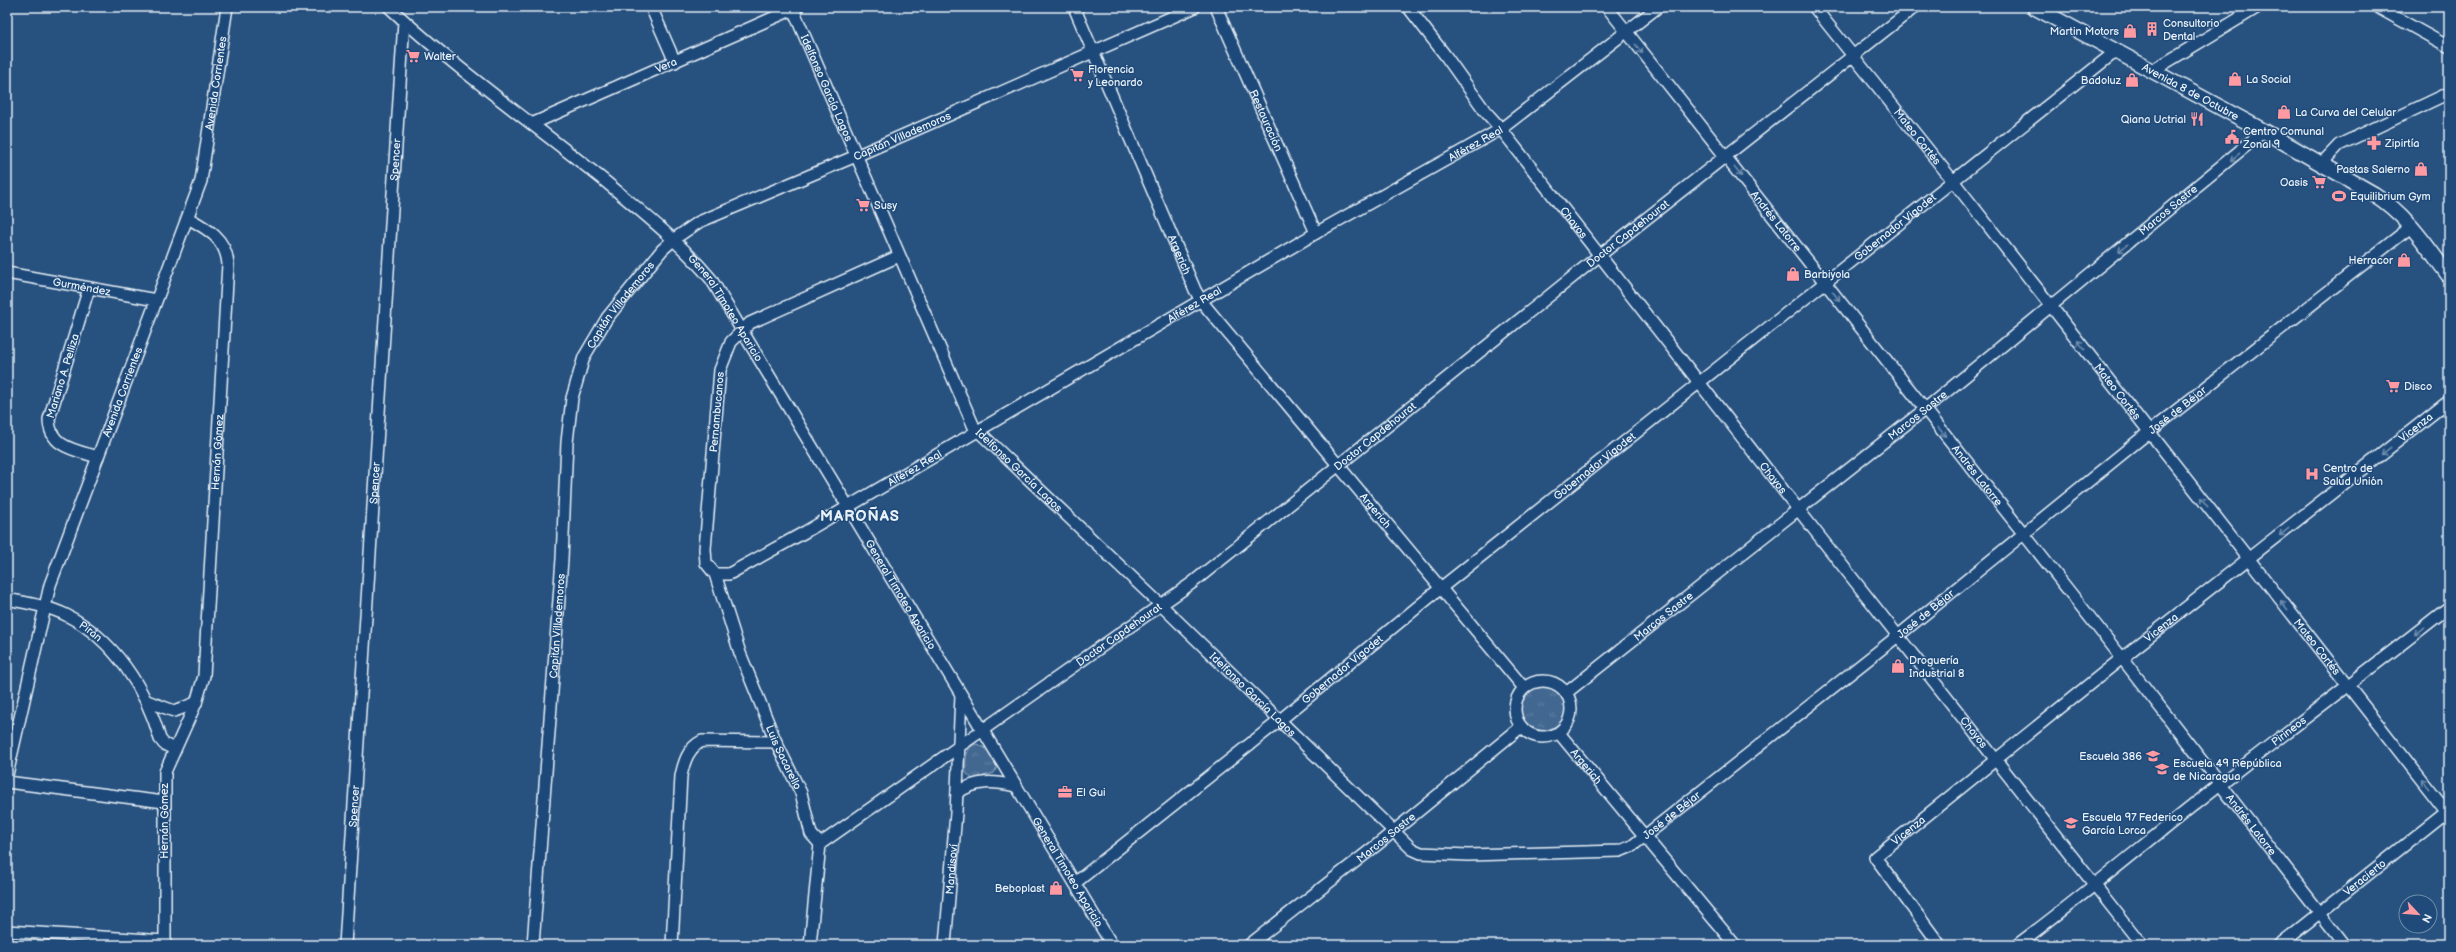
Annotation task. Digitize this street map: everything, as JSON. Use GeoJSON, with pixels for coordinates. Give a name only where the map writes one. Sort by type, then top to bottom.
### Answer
{"type":"FeatureCollection","features":[{"type":"Feature","properties":{"kind":"main road","name":"Avenida 8 de Octubre"},"geometry":{"type":"LineString","coordinates":[[2034,7],[2322,163],[2388,203],[2412,226],[2449,276]]}},
{"type":"Feature","properties":{"kind":"street","name":"Avenida Corrientes"},"geometry":{"type":"LineString","coordinates":[[7,775],[44,606],[156,300],[188,218],[203,172],[227,7]]}},
{"type":"Feature","properties":{"kind":"street"},"geometry":{"type":"LineString","coordinates":[[651,7],[675,62]]}},
{"type":"Feature","properties":{"kind":"street","name":"Argerich"},"geometry":{"type":"LineString","coordinates":[[1074,7],[1195,290],[1202,302],[1442,587],[1524,688]]}},
{"type":"Feature","properties":{"kind":"street","name":"Capitán Villademoros"},"geometry":{"type":"LineString","coordinates":[[533,945],[562,566],[567,442],[572,398],[584,357],[594,338],[651,262],[674,239],[700,222],[856,156],[1195,7]]}},
{"type":"Feature","properties":{"kind":"street","name":"Restauración"},"geometry":{"type":"LineString","coordinates":[[1216,7],[1316,234]]}},
{"type":"Feature","properties":{"kind":"street","name":"Chayos"},"geometry":{"type":"LineString","coordinates":[[1408,7],[1485,111],[1501,128],[1798,509],[1997,759],[2142,945]]}},
{"type":"Feature","properties":{"kind":"street","name":"Andrés Latorre"},"geometry":{"type":"LineString","coordinates":[[1607,7],[1825,282],[1924,410],[2122,658],[2219,785],[2345,945]]}},
{"type":"Feature","properties":{"kind":"street","name":"Alférez Real"},"geometry":{"type":"LineString","coordinates":[[715,574],[729,574],[848,507],[1501,128],[1627,33],[1658,7]]}},
{"type":"Feature","properties":{"kind":"street","name":"Mateo Cortés"},"geometry":{"type":"LineString","coordinates":[[1814,7],[1954,182],[2248,560],[2448,812]]}},
{"type":"Feature","properties":{"kind":"street","name":"Doctor Capdehourat"},"geometry":{"type":"LineString","coordinates":[[820,844],[1162,606],[1341,466],[1600,255],[1726,158],[1915,7]]}},
{"type":"Feature","properties":{"kind":"street"},"geometry":{"type":"LineString","coordinates":[[2152,71],[2258,7]]}},
{"type":"Feature","properties":{"kind":"street"},"geometry":{"type":"LineString","coordinates":[[2377,7],[2449,47]]}},
{"type":"Feature","properties":{"kind":"street","name":"General Timoteo Aparicio"},"geometry":{"type":"LineString","coordinates":[[395,8],[404,21],[534,123],[674,239],[711,279],[1112,945]]}},
{"type":"Feature","properties":{"kind":"street","name":"Vera"},"geometry":{"type":"LineString","coordinates":[[534,123],[795,8]]}},
{"type":"Feature","properties":{"kind":"street","name":"Idelfonso García Lagos"},"geometry":{"type":"LineString","coordinates":[[795,8],[856,156],[971,422],[978,431],[1162,606],[1393,830]]}},
{"type":"Feature","properties":{"kind":"street","name":"Spencer"},"geometry":{"type":"LineString","coordinates":[[345,945],[404,21]]}},
{"type":"Feature","properties":{"kind":"street","name":"Gobernador Vigodet"},"geometry":{"type":"LineString","coordinates":[[1075,883],[1279,721],[1442,587],[1825,282],[1954,182],[2115,52]]}},
{"type":"Feature","properties":{"kind":"street"},"geometry":{"type":"LineString","coordinates":[[2322,163],[2339,145],[2449,93]]}},
{"type":"Feature","properties":{"kind":"street","name":"Marcos Sastre"},"geometry":{"type":"LineString","coordinates":[[1566,693],[1924,410],[2264,131]]}},
{"type":"Feature","properties":{"kind":"street","name":"Hernán Gómez"},"geometry":{"type":"LineString","coordinates":[[165,943],[164,772],[196,703],[204,676],[228,264],[227,252],[217,237],[188,218]]}},
{"type":"Feature","properties":{"kind":"street","name":"José de Béjar"},"geometry":{"type":"LineString","coordinates":[[1393,830],[1412,849],[1420,853],[1468,855],[1620,851],[1632,846],[1899,635],[2149,432],[2412,226]]}},
{"type":"Feature","properties":{"kind":"street","name":"Pernambucanos"},"geometry":{"type":"LineString","coordinates":[[715,574],[709,570],[705,557],[720,376],[728,348],[742,330],[757,318],[899,256]]}},
{"type":"Feature","properties":{"kind":"street","name":"Gurméndez"},"geometry":{"type":"LineString","coordinates":[[7,273],[156,300]]}},
{"type":"Feature","properties":{"kind":"street","name":"Mariano A. Pelliza"},"geometry":{"type":"LineString","coordinates":[[89,288],[49,419],[49,430],[61,445],[98,457]]}},
{"type":"Feature","properties":{"kind":"street","name":"Vicenza"},"geometry":{"type":"LineString","coordinates":[[1940,945],[1875,857],[2122,658],[2449,401]]}},
{"type":"Feature","properties":{"kind":"street","name":"Luis Sacarello"},"geometry":{"type":"LineString","coordinates":[[715,574],[740,653],[776,742],[801,794],[811,834],[820,844]]}},
{"type":"Feature","properties":{"kind":"street","name":"Pirán"},"geometry":{"type":"LineString","coordinates":[[7,599],[44,606],[67,615],[96,635],[127,669],[147,701],[160,739],[164,744],[174,749]]}},
{"type":"Feature","properties":{"kind":"street","name":"Pirineos"},"geometry":{"type":"LineString","coordinates":[[2017,945],[2095,886],[2219,785],[2348,687],[2449,606]]}},
{"type":"Feature","properties":{"kind":"street"},"geometry":{"type":"LineString","coordinates":[[1542,680],[1560,686],[1566,693],[1571,710],[1568,722],[1559,733],[1543,738],[1535,736],[1521,727],[1515,711],[1517,698],[1524,688],[1542,680]]}},
{"type":"Feature","properties":{"kind":"street"},"geometry":{"type":"LineString","coordinates":[[959,748],[961,695]]}},
{"type":"Feature","properties":{"kind":"street"},"geometry":{"type":"LineString","coordinates":[[147,701],[165,710],[174,711],[196,703]]}},
{"type":"Feature","properties":{"kind":"street","name":"Marcos Sastre"},"geometry":{"type":"LineString","coordinates":[[1248,945],[1521,727]]}},
{"type":"Feature","properties":{"kind":"street","name":"Argerich"},"geometry":{"type":"LineString","coordinates":[[1559,733],[1646,835],[1736,945]]}},
{"type":"Feature","properties":{"kind":"street"},"geometry":{"type":"LineString","coordinates":[[672,945],[681,776],[688,754],[692,747],[702,741],[776,742]]}},
{"type":"Feature","properties":{"kind":"street","name":"Mandisoví"},"geometry":{"type":"LineString","coordinates":[[945,945],[959,748]]}},
{"type":"Feature","properties":{"kind":"street"},"geometry":{"type":"LineString","coordinates":[[7,782],[164,802]]}},
{"type":"Feature","properties":{"kind":"street"},"geometry":{"type":"LineString","coordinates":[[957,793],[971,785],[984,782],[1015,786]]}},
{"type":"Feature","properties":{"kind":"street","name":"Veracierto"},"geometry":{"type":"LineString","coordinates":[[2279,945],[2448,812]]}},
{"type":"Feature","properties":{"kind":"street"},"geometry":{"type":"LineString","coordinates":[[810,945],[820,844]]}},
{"type":"Feature","properties":{"kind":"street"},"geometry":{"type":"LineString","coordinates":[[7,932],[165,943]]}},
{"type":"Feature","properties":{"kind":"green space"},"geometry":{"type":"Polygon","coordinates":[[[1544,686],[1557,690],[1563,696],[1567,709],[1563,722],[1557,728],[1544,732],[1531,728],[1525,722],[1521,709],[1525,696],[1531,690],[1544,686]]]}},
{"type":"Feature","properties":{"kind":"green space"},"geometry":{"type":"Polygon","coordinates":[[[977,744],[987,749],[997,767],[994,773],[973,779],[966,773],[966,760],[970,748],[977,744]]]}},
{"type":"Feature","properties":{"kind":"place","name":"Consultorio Dental"},"geometry":{"type":"Point","coordinates":[2152,29]}},
{"type":"Feature","properties":{"kind":"place","name":"Martin Motors"},"geometry":{"type":"Point","coordinates":[2130,31]}},
{"type":"Feature","properties":{"kind":"place","name":"Walter"},"geometry":{"type":"Point","coordinates":[413,56]}},
{"type":"Feature","properties":{"kind":"place","name":"Florencia y Leonardo"},"geometry":{"type":"Point","coordinates":[1077,75]}},
{"type":"Feature","properties":{"kind":"place","name":"La Social"},"geometry":{"type":"Point","coordinates":[2235,79]}},
{"type":"Feature","properties":{"kind":"place","name":"Badoluz"},"geometry":{"type":"Point","coordinates":[2132,80]}},
{"type":"Feature","properties":{"kind":"place","name":"La Curva del Celular"},"geometry":{"type":"Point","coordinates":[2284,112]}},
{"type":"Feature","properties":{"kind":"place","name":"Qiana Uctrial"},"geometry":{"type":"Point","coordinates":[2197,119]}},
{"type":"Feature","properties":{"kind":"place","name":"Centro Comunal Zonal 9"},"geometry":{"type":"Point","coordinates":[2232,137]}},
{"type":"Feature","properties":{"kind":"place","name":"Zipirtía"},"geometry":{"type":"Point","coordinates":[2374,143]}},
{"type":"Feature","properties":{"kind":"place","name":"Pastas Salerno"},"geometry":{"type":"Point","coordinates":[2421,169]}},
{"type":"Feature","properties":{"kind":"place","name":"Oasis"},"geometry":{"type":"Point","coordinates":[2319,182]}},
{"type":"Feature","properties":{"kind":"place","name":"Equilibrium Gym"},"geometry":{"type":"Point","coordinates":[2339,196]}},
{"type":"Feature","properties":{"kind":"place","name":"Susy"},"geometry":{"type":"Point","coordinates":[863,205]}},
{"type":"Feature","properties":{"kind":"place","name":"Herracor"},"geometry":{"type":"Point","coordinates":[2404,260]}},
{"type":"Feature","properties":{"kind":"place","name":"Barbiyola"},"geometry":{"type":"Point","coordinates":[1793,274]}},
{"type":"Feature","properties":{"kind":"place","name":"Disco"},"geometry":{"type":"Point","coordinates":[2393,386]}},
{"type":"Feature","properties":{"kind":"place","name":"Centro de Salud Unión"},"geometry":{"type":"Point","coordinates":[2312,474]}},
{"type":"Feature","properties":{"kind":"place","name":"Droguería Industrial 8"},"geometry":{"type":"Point","coordinates":[1898,666]}},
{"type":"Feature","properties":{"kind":"place","name":"Escuela 386"},"geometry":{"type":"Point","coordinates":[2153,756]}},
{"type":"Feature","properties":{"kind":"place","name":"Escuela 49 República de Nicaragua"},"geometry":{"type":"Point","coordinates":[2162,769]}},
{"type":"Feature","properties":{"kind":"place","name":"El Gui"},"geometry":{"type":"Point","coordinates":[1065,792]}},
{"type":"Feature","properties":{"kind":"place","name":"Escuela 97 Federico García Lorca"},"geometry":{"type":"Point","coordinates":[2071,823]}},
{"type":"Feature","properties":{"kind":"place","name":"Beboplast"},"geometry":{"type":"Point","coordinates":[1056,888]}},
{"type":"Feature","properties":{"kind":"district","name":"MAROÑAS"},"geometry":{"type":"Point","coordinates":[860,516]}}]}
